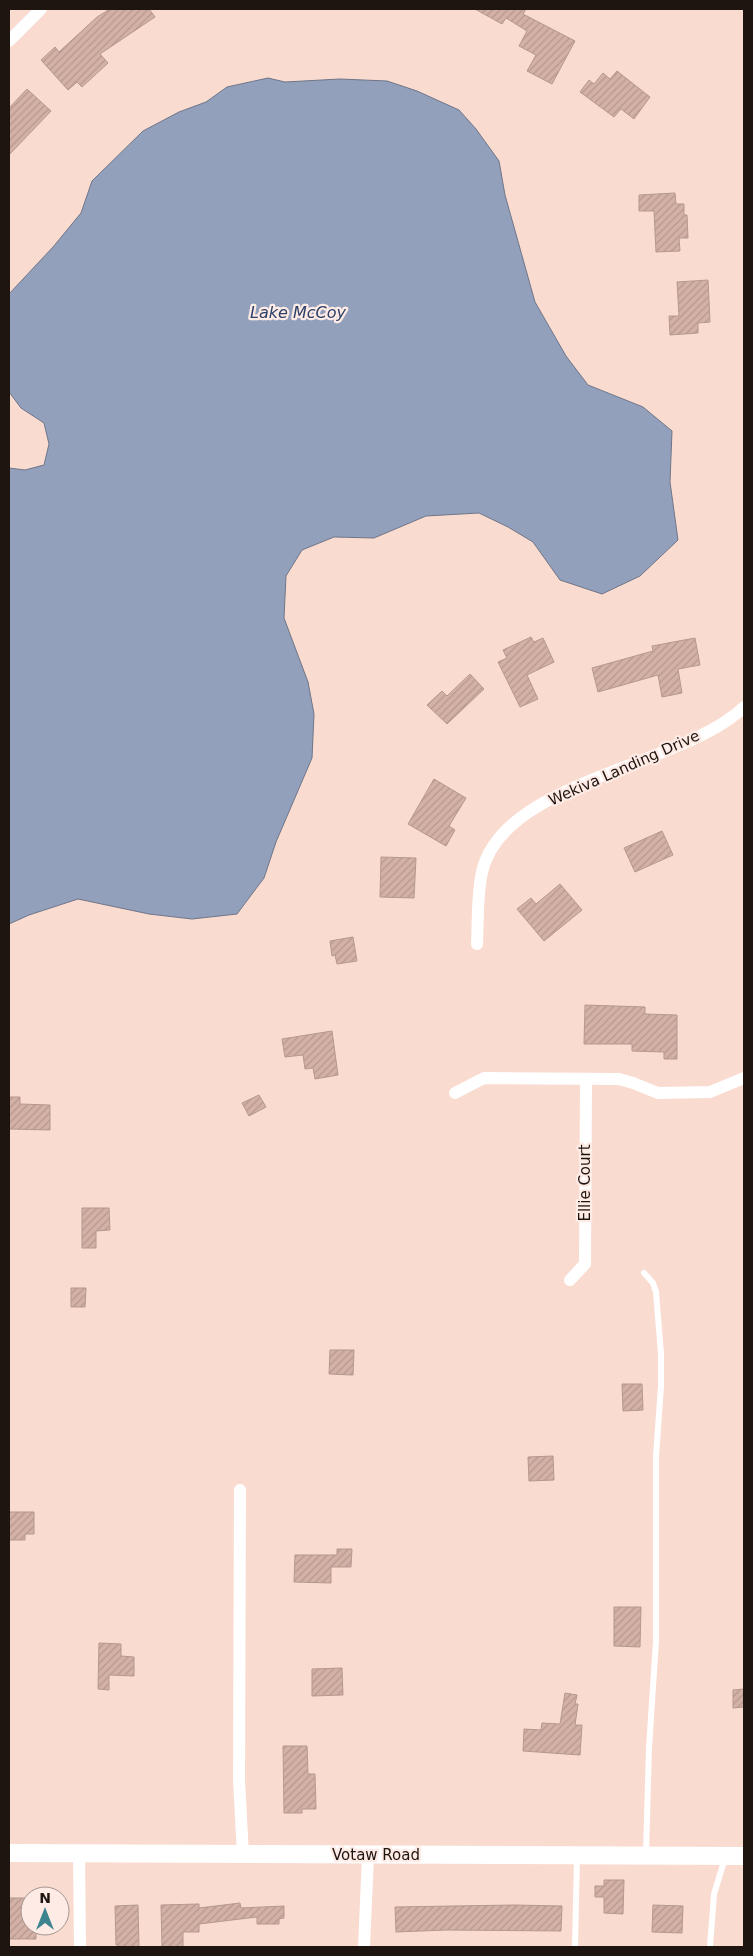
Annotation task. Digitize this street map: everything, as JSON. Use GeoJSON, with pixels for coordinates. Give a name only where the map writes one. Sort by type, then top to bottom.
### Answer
{"type":"FeatureCollection","features":[{"type":"Feature","properties":{"kind":"street"},"geometry":{"type":"LineString","coordinates":[[9,41],[41,9]]}},
{"type":"Feature","properties":{"kind":"street","name":"Wekiva Landing Drive"},"geometry":{"type":"LineString","coordinates":[[477,944],[482,871],[496,841],[517,820],[548,800],[682,745],[734,717],[744,707]]}},
{"type":"Feature","properties":{"kind":"street"},"geometry":{"type":"LineString","coordinates":[[455,1093],[484,1078],[620,1079],[658,1093],[710,1092],[744,1078]]}},
{"type":"Feature","properties":{"kind":"street","name":"Ellie Court"},"geometry":{"type":"LineString","coordinates":[[570,1280],[585,1264],[586,1079]]}},
{"type":"Feature","properties":{"kind":"street"},"geometry":{"type":"LineString","coordinates":[[240,1490],[239,1780],[243,1855]]}},
{"type":"Feature","properties":{"kind":"street","name":"Votaw Road"},"geometry":{"type":"LineString","coordinates":[[9,1853],[368,1856],[744,1856]]}},
{"type":"Feature","properties":{"kind":"street"},"geometry":{"type":"LineString","coordinates":[[79,1853],[80,1947]]}},
{"type":"Feature","properties":{"kind":"street"},"geometry":{"type":"LineString","coordinates":[[364,1947],[368,1856]]}},
{"type":"Feature","properties":{"kind":"lane"},"geometry":{"type":"LineString","coordinates":[[644,1273],[653,1283],[656,1292],[661,1354],[656,1456],[656,1641],[646,1856]]}},
{"type":"Feature","properties":{"kind":"lane"},"geometry":{"type":"LineString","coordinates":[[575,1947],[575,1889],[578,1856]]}},
{"type":"Feature","properties":{"kind":"lane"},"geometry":{"type":"LineString","coordinates":[[710,1947],[714,1894],[726,1856]]}},
{"type":"Feature","properties":{"kind":"water","name":"Lake McCoy"},"geometry":{"type":"Polygon","coordinates":[[[268,78],[285,82],[340,79],[387,81],[417,91],[459,110],[476,129],[499,161],[505,195],[535,302],[566,356],[588,385],[643,407],[672,431],[670,482],[678,540],[640,576],[602,594],[560,580],[533,542],[479,513],[426,516],[374,538],[334,537],[302,550],[286,576],[284,618],[308,682],[314,714],[312,758],[276,842],[264,878],[237,914],[192,919],[149,914],[78,899],[29,915],[9,924],[9,468],[25,470],[44,465],[49,444],[44,423],[21,408],[9,392],[9,294],[53,247],[81,213],[92,181],[143,131],[179,112],[206,102],[227,87],[268,78]]]}},
{"type":"Feature","properties":{"kind":"building"},"geometry":{"type":"Polygon","coordinates":[[[110,9],[149,9],[155,17],[100,54],[108,63],[82,87],[77,82],[68,90],[41,60],[55,47],[59,52],[97,17],[110,9]]]}},
{"type":"Feature","properties":{"kind":"building"},"geometry":{"type":"Polygon","coordinates":[[[475,9],[526,9],[523,14],[575,41],[552,84],[527,71],[536,55],[519,46],[527,31],[506,18],[502,24],[475,9]]]}},
{"type":"Feature","properties":{"kind":"building"},"geometry":{"type":"Polygon","coordinates":[[[617,71],[650,97],[634,119],[621,109],[614,117],[580,92],[589,80],[594,84],[603,73],[610,79],[617,71]]]}},
{"type":"Feature","properties":{"kind":"building"},"geometry":{"type":"Polygon","coordinates":[[[27,89],[51,111],[9,155],[9,108],[27,89]]]}},
{"type":"Feature","properties":{"kind":"building"},"geometry":{"type":"Polygon","coordinates":[[[675,193],[676,204],[684,204],[684,215],[687,215],[688,238],[679,238],[680,251],[656,252],[654,211],[639,211],[639,195],[675,193]]]}},
{"type":"Feature","properties":{"kind":"building"},"geometry":{"type":"Polygon","coordinates":[[[708,280],[710,322],[698,323],[698,333],[670,335],[669,316],[679,316],[677,282],[708,280]]]}},
{"type":"Feature","properties":{"kind":"building"},"geometry":{"type":"Polygon","coordinates":[[[531,637],[534,642],[543,638],[554,662],[527,675],[538,699],[520,707],[498,662],[507,658],[503,650],[531,637]]]}},
{"type":"Feature","properties":{"kind":"building"},"geometry":{"type":"Polygon","coordinates":[[[695,638],[700,665],[678,669],[682,693],[662,697],[658,675],[598,692],[592,668],[653,651],[652,646],[695,638]]]}},
{"type":"Feature","properties":{"kind":"building"},"geometry":{"type":"Polygon","coordinates":[[[470,674],[484,689],[447,724],[427,705],[442,691],[447,696],[470,674]]]}},
{"type":"Feature","properties":{"kind":"building"},"geometry":{"type":"Polygon","coordinates":[[[434,779],[466,798],[449,826],[455,830],[446,846],[408,824],[434,779]]]}},
{"type":"Feature","properties":{"kind":"building"},"geometry":{"type":"Polygon","coordinates":[[[662,831],[673,855],[635,872],[624,848],[662,831]]]}},
{"type":"Feature","properties":{"kind":"building"},"geometry":{"type":"Polygon","coordinates":[[[381,857],[416,858],[414,898],[380,897],[381,857]]]}},
{"type":"Feature","properties":{"kind":"building"},"geometry":{"type":"Polygon","coordinates":[[[560,884],[582,910],[544,941],[517,909],[531,898],[536,904],[560,884]]]}},
{"type":"Feature","properties":{"kind":"building"},"geometry":{"type":"Polygon","coordinates":[[[353,937],[357,961],[337,964],[335,955],[332,956],[330,941],[353,937]]]}},
{"type":"Feature","properties":{"kind":"building"},"geometry":{"type":"Polygon","coordinates":[[[585,1005],[645,1007],[645,1014],[677,1015],[677,1059],[664,1059],[664,1052],[632,1051],[632,1044],[584,1044],[585,1005]]]}},
{"type":"Feature","properties":{"kind":"building"},"geometry":{"type":"Polygon","coordinates":[[[332,1031],[338,1075],[315,1079],[313,1068],[305,1069],[303,1055],[285,1057],[282,1039],[332,1031]]]}},
{"type":"Feature","properties":{"kind":"building"},"geometry":{"type":"Polygon","coordinates":[[[259,1095],[266,1107],[249,1116],[242,1103],[259,1095]]]}},
{"type":"Feature","properties":{"kind":"building"},"geometry":{"type":"Polygon","coordinates":[[[9,1097],[20,1097],[20,1104],[50,1105],[50,1130],[9,1129],[9,1097]]]}},
{"type":"Feature","properties":{"kind":"building"},"geometry":{"type":"Polygon","coordinates":[[[82,1208],[109,1208],[110,1230],[96,1231],[96,1248],[82,1248],[82,1208]]]}},
{"type":"Feature","properties":{"kind":"building"},"geometry":{"type":"Polygon","coordinates":[[[71,1288],[86,1288],[85,1307],[71,1307],[71,1288]]]}},
{"type":"Feature","properties":{"kind":"building"},"geometry":{"type":"Polygon","coordinates":[[[330,1350],[354,1350],[353,1375],[329,1374],[330,1350]]]}},
{"type":"Feature","properties":{"kind":"building"},"geometry":{"type":"Polygon","coordinates":[[[622,1384],[642,1384],[643,1410],[623,1411],[622,1384]]]}},
{"type":"Feature","properties":{"kind":"building"},"geometry":{"type":"Polygon","coordinates":[[[553,1456],[554,1480],[529,1481],[528,1457],[553,1456]]]}},
{"type":"Feature","properties":{"kind":"building"},"geometry":{"type":"Polygon","coordinates":[[[9,1512],[34,1512],[34,1534],[25,1534],[25,1540],[9,1540],[9,1512]]]}},
{"type":"Feature","properties":{"kind":"building"},"geometry":{"type":"Polygon","coordinates":[[[337,1549],[352,1549],[351,1567],[331,1567],[331,1583],[294,1582],[295,1555],[337,1555],[337,1549]]]}},
{"type":"Feature","properties":{"kind":"building"},"geometry":{"type":"Polygon","coordinates":[[[614,1607],[641,1607],[640,1647],[614,1646],[614,1607]]]}},
{"type":"Feature","properties":{"kind":"building"},"geometry":{"type":"Polygon","coordinates":[[[99,1643],[121,1644],[121,1656],[134,1657],[134,1676],[109,1675],[109,1690],[98,1689],[99,1643]]]}},
{"type":"Feature","properties":{"kind":"building"},"geometry":{"type":"Polygon","coordinates":[[[342,1668],[343,1695],[312,1696],[312,1669],[342,1668]]]}},
{"type":"Feature","properties":{"kind":"building"},"geometry":{"type":"Polygon","coordinates":[[[744,1689],[744,1707],[733,1708],[733,1690],[744,1689]]]}},
{"type":"Feature","properties":{"kind":"building"},"geometry":{"type":"Polygon","coordinates":[[[565,1693],[577,1695],[575,1704],[578,1704],[575,1725],[582,1725],[580,1755],[523,1751],[524,1729],[541,1730],[542,1723],[560,1724],[565,1693]]]}},
{"type":"Feature","properties":{"kind":"building"},"geometry":{"type":"Polygon","coordinates":[[[283,1746],[307,1746],[308,1774],[315,1774],[316,1809],[302,1809],[302,1813],[284,1813],[283,1746]]]}},
{"type":"Feature","properties":{"kind":"building"},"geometry":{"type":"Polygon","coordinates":[[[604,1880],[624,1880],[623,1914],[604,1913],[604,1897],[595,1897],[595,1886],[604,1886],[604,1880]]]}},
{"type":"Feature","properties":{"kind":"building"},"geometry":{"type":"Polygon","coordinates":[[[9,1898],[20,1898],[20,1936],[36,1936],[36,1939],[9,1939],[9,1898]]]}},
{"type":"Feature","properties":{"kind":"building"},"geometry":{"type":"Polygon","coordinates":[[[240,1903],[241,1908],[284,1906],[284,1918],[279,1919],[279,1924],[257,1924],[257,1917],[199,1924],[199,1932],[183,1932],[183,1947],[162,1947],[161,1905],[199,1904],[199,1908],[240,1903]]]}},
{"type":"Feature","properties":{"kind":"building"},"geometry":{"type":"Polygon","coordinates":[[[138,1905],[139,1947],[118,1947],[116,1945],[115,1906],[138,1905]]]}},
{"type":"Feature","properties":{"kind":"building"},"geometry":{"type":"Polygon","coordinates":[[[653,1905],[683,1906],[682,1933],[652,1932],[653,1905]]]}},
{"type":"Feature","properties":{"kind":"building"},"geometry":{"type":"Polygon","coordinates":[[[562,1906],[561,1931],[447,1930],[396,1932],[395,1907],[562,1906]]]}}]}
